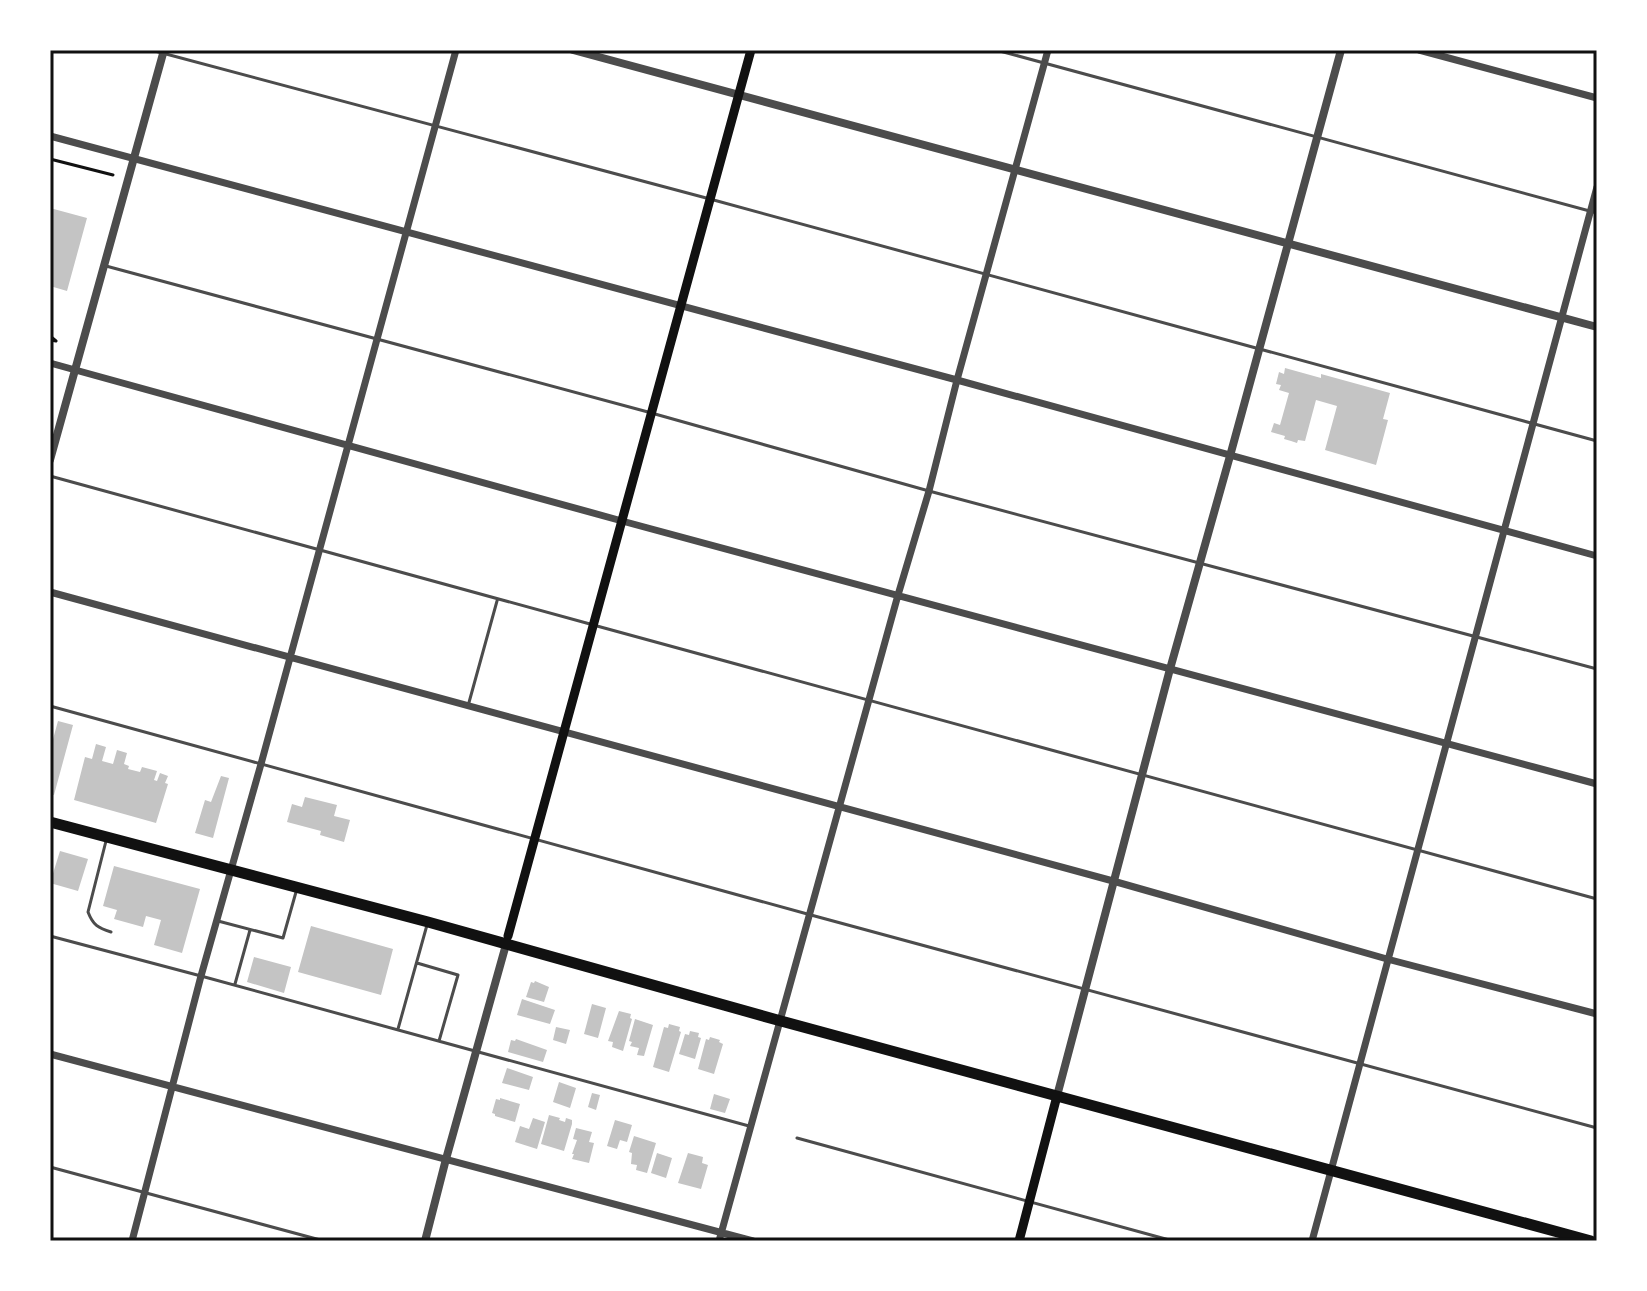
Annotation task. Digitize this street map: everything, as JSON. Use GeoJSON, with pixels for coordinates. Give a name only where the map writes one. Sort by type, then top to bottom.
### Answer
{"type":"FeatureCollection","features":[{"type":"Feature","properties":{"kind":"main road"},"geometry":{"type":"LineString","coordinates":[[507,940],[751,50]]}},
{"type":"Feature","properties":{"kind":"main road"},"geometry":{"type":"LineString","coordinates":[[50,822],[507,940],[781,1021],[1591,1241]]}},
{"type":"Feature","properties":{"kind":"main road"},"geometry":{"type":"LineString","coordinates":[[1019,1241],[1057,1096]]}},
{"type":"Feature","properties":{"kind":"street"},"geometry":{"type":"LineString","coordinates":[[132,1241],[201,976],[456,50]]}},
{"type":"Feature","properties":{"kind":"street"},"geometry":{"type":"LineString","coordinates":[[573,50],[1597,327]]}},
{"type":"Feature","properties":{"kind":"street"},"geometry":{"type":"LineString","coordinates":[[720,1237],[929,491],[1048,50]]}},
{"type":"Feature","properties":{"kind":"street"},"geometry":{"type":"LineString","coordinates":[[1057,1096],[1199,562],[1341,50]]}},
{"type":"Feature","properties":{"kind":"street"},"geometry":{"type":"LineString","coordinates":[[1419,50],[1597,98]]}},
{"type":"Feature","properties":{"kind":"street"},"geometry":{"type":"LineString","coordinates":[[50,460],[164,52]]}},
{"type":"Feature","properties":{"kind":"street"},"geometry":{"type":"LineString","coordinates":[[50,136],[1597,556]]}},
{"type":"Feature","properties":{"kind":"street"},"geometry":{"type":"LineString","coordinates":[[1312,1241],[1561,317],[1594,212],[1597,187]]}},
{"type":"Feature","properties":{"kind":"street"},"geometry":{"type":"LineString","coordinates":[[50,363],[1597,784]]}},
{"type":"Feature","properties":{"kind":"street"},"geometry":{"type":"LineString","coordinates":[[50,592],[1597,1014]]}},
{"type":"Feature","properties":{"kind":"street"},"geometry":{"type":"LineString","coordinates":[[425,1241],[507,940]]}},
{"type":"Feature","properties":{"kind":"street"},"geometry":{"type":"LineString","coordinates":[[50,1054],[446,1159],[720,1237],[753,1241]]}},
{"type":"Feature","properties":{"kind":"lane"},"geometry":{"type":"LineString","coordinates":[[151,50],[1597,441]]}},
{"type":"Feature","properties":{"kind":"lane"},"geometry":{"type":"LineString","coordinates":[[996,50],[1594,212]]}},
{"type":"Feature","properties":{"kind":"lane"},"geometry":{"type":"LineString","coordinates":[[104,265],[929,491],[1597,669]]}},
{"type":"Feature","properties":{"kind":"lane"},"geometry":{"type":"LineString","coordinates":[[50,476],[1597,899]]}},
{"type":"Feature","properties":{"kind":"lane"},"geometry":{"type":"LineString","coordinates":[[468,706],[497,600]]}},
{"type":"Feature","properties":{"kind":"lane"},"geometry":{"type":"LineString","coordinates":[[50,706],[1597,1128]]}},
{"type":"Feature","properties":{"kind":"lane"},"geometry":{"type":"LineString","coordinates":[[107,838],[88,912],[92,923],[111,932]]}},
{"type":"Feature","properties":{"kind":"lane"},"geometry":{"type":"LineString","coordinates":[[218,921],[283,938],[297,888]]}},
{"type":"Feature","properties":{"kind":"lane"},"geometry":{"type":"LineString","coordinates":[[398,1029],[428,922]]}},
{"type":"Feature","properties":{"kind":"lane"},"geometry":{"type":"LineString","coordinates":[[235,985],[250,930]]}},
{"type":"Feature","properties":{"kind":"lane"},"geometry":{"type":"LineString","coordinates":[[50,936],[751,1127]]}},
{"type":"Feature","properties":{"kind":"lane"},"geometry":{"type":"LineString","coordinates":[[417,963],[458,975],[439,1041]]}},
{"type":"Feature","properties":{"kind":"lane"},"geometry":{"type":"LineString","coordinates":[[797,1138],[1173,1241]]}},
{"type":"Feature","properties":{"kind":"lane"},"geometry":{"type":"LineString","coordinates":[[50,1167],[324,1241]]}},
{"type":"Feature","properties":{"kind":"path"},"geometry":{"type":"LineString","coordinates":[[50,159],[113,175]]}},
{"type":"Feature","properties":{"kind":"building"},"geometry":{"type":"Polygon","coordinates":[[[50,208],[87,218],[67,291],[50,286],[50,208]]]}},
{"type":"Feature","properties":{"kind":"building"},"geometry":{"type":"Polygon","coordinates":[[[1285,368],[1321,378],[1321,374],[1390,393],[1383,419],[1388,420],[1376,465],[1325,450],[1337,406],[1316,400],[1305,441],[1298,440],[1297,443],[1271,432],[1274,423],[1280,425],[1289,393],[1279,390],[1281,385],[1276,384],[1279,372],[1284,374],[1285,368]]]}},
{"type":"Feature","properties":{"kind":"building"},"geometry":{"type":"Polygon","coordinates":[[[58,721],[73,725],[54,795],[50,794],[50,750],[58,721]]]}},
{"type":"Feature","properties":{"kind":"building"},"geometry":{"type":"Polygon","coordinates":[[[96,744],[106,747],[102,761],[113,764],[117,750],[127,753],[124,764],[129,766],[128,769],[140,772],[142,767],[157,771],[154,780],[157,781],[160,773],[168,776],[156,823],[74,800],[85,757],[92,759],[96,744]]]}},
{"type":"Feature","properties":{"kind":"building"},"geometry":{"type":"Polygon","coordinates":[[[221,776],[229,778],[213,838],[195,833],[205,800],[211,802],[221,776]]]}},
{"type":"Feature","properties":{"kind":"building"},"geometry":{"type":"Polygon","coordinates":[[[305,797],[337,805],[334,816],[350,820],[344,842],[320,835],[321,831],[287,822],[292,804],[302,807],[305,797]]]}},
{"type":"Feature","properties":{"kind":"building"},"geometry":{"type":"Polygon","coordinates":[[[60,851],[88,859],[78,891],[50,883],[60,851]]]}},
{"type":"Feature","properties":{"kind":"building"},"geometry":{"type":"Polygon","coordinates":[[[114,866],[200,889],[182,953],[154,945],[161,920],[146,916],[143,927],[114,919],[117,910],[103,906],[114,866]]]}},
{"type":"Feature","properties":{"kind":"building"},"geometry":{"type":"Polygon","coordinates":[[[311,926],[393,949],[381,995],[298,972],[311,926]]]}},
{"type":"Feature","properties":{"kind":"building"},"geometry":{"type":"Polygon","coordinates":[[[254,957],[291,967],[284,993],[247,982],[254,957]]]}},
{"type":"Feature","properties":{"kind":"building"},"geometry":{"type":"Polygon","coordinates":[[[531,982],[549,987],[544,1002],[526,997],[531,982]]]}},
{"type":"Feature","properties":{"kind":"building"},"geometry":{"type":"Polygon","coordinates":[[[522,999],[555,1010],[550,1024],[517,1015],[522,999]]]}},
{"type":"Feature","properties":{"kind":"building"},"geometry":{"type":"Polygon","coordinates":[[[592,1004],[606,1008],[598,1038],[584,1034],[592,1004]]]}},
{"type":"Feature","properties":{"kind":"building"},"geometry":{"type":"Polygon","coordinates":[[[619,1011],[631,1014],[632,1019],[623,1051],[612,1047],[613,1042],[608,1041],[619,1011]]]}},
{"type":"Feature","properties":{"kind":"building"},"geometry":{"type":"Polygon","coordinates":[[[635,1019],[653,1025],[644,1056],[637,1055],[639,1048],[630,1046],[635,1019]]]}},
{"type":"Feature","properties":{"kind":"building"},"geometry":{"type":"Polygon","coordinates":[[[669,1024],[680,1027],[681,1032],[669,1072],[653,1067],[664,1027],[668,1028],[669,1024]]]}},
{"type":"Feature","properties":{"kind":"building"},"geometry":{"type":"Polygon","coordinates":[[[556,1027],[570,1030],[566,1044],[553,1040],[556,1027]]]}},
{"type":"Feature","properties":{"kind":"building"},"geometry":{"type":"Polygon","coordinates":[[[690,1031],[699,1033],[698,1037],[701,1038],[695,1059],[679,1054],[685,1034],[689,1035],[690,1031]]]}},
{"type":"Feature","properties":{"kind":"building"},"geometry":{"type":"Polygon","coordinates":[[[710,1037],[723,1044],[714,1074],[698,1069],[706,1039],[710,1037]]]}},
{"type":"Feature","properties":{"kind":"building"},"geometry":{"type":"Polygon","coordinates":[[[511,1040],[547,1050],[543,1062],[508,1052],[511,1040]]]}},
{"type":"Feature","properties":{"kind":"building"},"geometry":{"type":"Polygon","coordinates":[[[507,1068],[533,1077],[529,1090],[502,1083],[507,1068]]]}},
{"type":"Feature","properties":{"kind":"building"},"geometry":{"type":"Polygon","coordinates":[[[559,1082],[576,1088],[570,1108],[553,1102],[559,1082]]]}},
{"type":"Feature","properties":{"kind":"building"},"geometry":{"type":"Polygon","coordinates":[[[592,1093],[600,1095],[596,1110],[588,1107],[592,1093]]]}},
{"type":"Feature","properties":{"kind":"building"},"geometry":{"type":"Polygon","coordinates":[[[714,1094],[730,1099],[725,1113],[710,1109],[714,1094]]]}},
{"type":"Feature","properties":{"kind":"building"},"geometry":{"type":"Polygon","coordinates":[[[496,1099],[520,1104],[515,1122],[492,1113],[496,1099]]]}},
{"type":"Feature","properties":{"kind":"building"},"geometry":{"type":"Polygon","coordinates":[[[549,1115],[565,1122],[566,1118],[572,1120],[564,1151],[541,1144],[549,1115]]]}},
{"type":"Feature","properties":{"kind":"building"},"geometry":{"type":"Polygon","coordinates":[[[533,1118],[545,1122],[537,1149],[515,1142],[520,1126],[529,1129],[533,1118]]]}},
{"type":"Feature","properties":{"kind":"building"},"geometry":{"type":"Polygon","coordinates":[[[615,1120],[632,1125],[627,1142],[620,1140],[617,1149],[607,1146],[615,1120]]]}},
{"type":"Feature","properties":{"kind":"building"},"geometry":{"type":"Polygon","coordinates":[[[576,1128],[592,1132],[589,1142],[594,1143],[589,1163],[572,1159],[577,1140],[573,1139],[576,1128]]]}},
{"type":"Feature","properties":{"kind":"building"},"geometry":{"type":"Polygon","coordinates":[[[634,1136],[656,1143],[647,1173],[636,1170],[637,1165],[631,1164],[632,1153],[629,1152],[634,1136]]]}},
{"type":"Feature","properties":{"kind":"building"},"geometry":{"type":"Polygon","coordinates":[[[657,1153],[672,1158],[666,1178],[651,1173],[657,1153]]]}},
{"type":"Feature","properties":{"kind":"building"},"geometry":{"type":"Polygon","coordinates":[[[688,1153],[703,1157],[702,1163],[708,1165],[701,1189],[678,1183],[688,1153]]]}}]}
